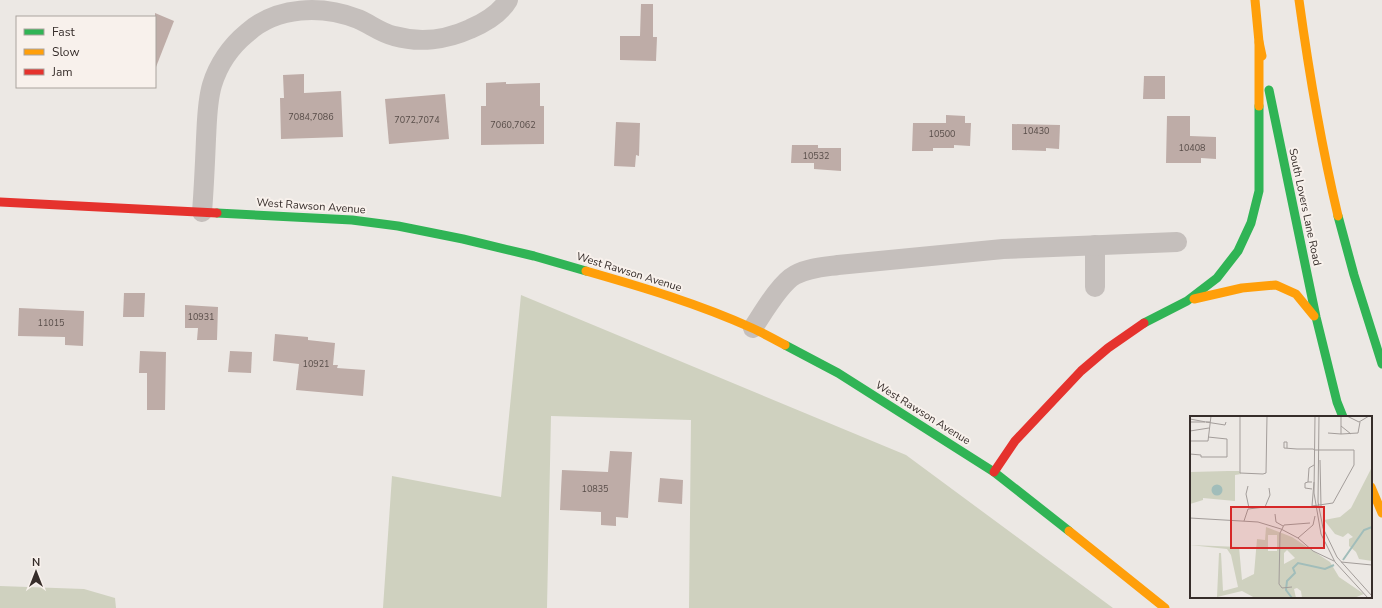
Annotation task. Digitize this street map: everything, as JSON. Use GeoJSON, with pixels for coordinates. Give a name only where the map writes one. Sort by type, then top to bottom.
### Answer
{"type":"FeatureCollection","features":[{"type":"Feature","properties":{"kind":"main road","name":"South Lovers Lane Road"},"geometry":{"type":"LineString","coordinates":[[1255,0],[1259,42],[1298,235],[1316,317],[1337,402],[1343,416]]}},
{"type":"Feature","properties":{"kind":"main road"},"geometry":{"type":"LineString","coordinates":[[1299,0],[1307,65],[1331,193],[1366,320],[1382,364]]}},
{"type":"Feature","properties":{"kind":"main road"},"geometry":{"type":"LineString","coordinates":[[994,472],[1015,441],[1081,371],[1108,348],[1142,324],[1187,301],[1217,278],[1238,251],[1251,223],[1259,191],[1259,42]]}},
{"type":"Feature","properties":{"kind":"main road","name":"West Rawson Avenue"},"geometry":{"type":"LineString","coordinates":[[0,202],[352,220],[398,226],[463,239],[534,256],[634,285],[693,305],[753,328],[838,374],[994,472],[1165,608]]}},
{"type":"Feature","properties":{"kind":"main road"},"geometry":{"type":"LineString","coordinates":[[1187,301],[1242,288],[1276,285],[1296,294],[1316,317]]}},
{"type":"Feature","properties":{"kind":"main road"},"geometry":{"type":"LineString","coordinates":[[1372,489],[1382,513]]}},
{"type":"Feature","properties":{"kind":"street"},"geometry":{"type":"LineString","coordinates":[[202,212],[207,119],[210,98],[216,75],[225,58],[239,40],[262,22],[273,8],[290,12],[320,10],[352,17],[393,36],[421,40],[435,40],[449,37],[479,25],[494,16],[508,0]]}},
{"type":"Feature","properties":{"kind":"street"},"geometry":{"type":"LineString","coordinates":[[753,328],[786,281],[796,274],[814,268],[1003,249],[1177,242]]}},
{"type":"Feature","properties":{"kind":"street"},"geometry":{"type":"LineString","coordinates":[[1095,245],[1095,286]]}},
{"type":"Feature","properties":{"kind":"green space"},"geometry":{"type":"Polygon","coordinates":[[[521,295],[906,455],[1113,608],[689,608],[691,420],[551,416],[547,608],[383,608],[392,476],[501,497],[521,295]]]}},
{"type":"Feature","properties":{"kind":"green space"},"geometry":{"type":"Polygon","coordinates":[[[0,586],[84,589],[115,598],[116,608],[0,608],[0,586]]]}},
{"type":"Feature","properties":{"kind":"building"},"geometry":{"type":"Polygon","coordinates":[[[641,4],[653,4],[653,37],[657,37],[656,61],[620,60],[620,36],[640,36],[641,4]]]}},
{"type":"Feature","properties":{"kind":"building"},"geometry":{"type":"Polygon","coordinates":[[[155,13],[174,21],[156,67],[156,16],[155,13]]]}},
{"type":"Feature","properties":{"kind":"building"},"geometry":{"type":"Polygon","coordinates":[[[304,74],[304,93],[341,91],[343,137],[281,139],[280,98],[284,98],[283,75],[304,74]]]}},
{"type":"Feature","properties":{"kind":"building"},"geometry":{"type":"Polygon","coordinates":[[[1144,76],[1165,76],[1165,99],[1143,99],[1144,76]]]}},
{"type":"Feature","properties":{"kind":"building"},"geometry":{"type":"Polygon","coordinates":[[[506,82],[506,84],[540,83],[540,106],[544,106],[544,144],[481,145],[481,106],[486,106],[486,83],[506,82]]]}},
{"type":"Feature","properties":{"kind":"building"},"geometry":{"type":"Polygon","coordinates":[[[445,94],[449,139],[389,144],[385,99],[445,94]]]}},
{"type":"Feature","properties":{"kind":"building"},"geometry":{"type":"Polygon","coordinates":[[[946,115],[965,116],[965,123],[971,123],[970,146],[954,145],[954,148],[933,148],[933,151],[912,151],[913,123],[946,123],[946,115]]]}},
{"type":"Feature","properties":{"kind":"building"},"geometry":{"type":"Polygon","coordinates":[[[1167,116],[1190,116],[1190,136],[1216,137],[1216,159],[1201,158],[1201,163],[1166,163],[1167,116]]]}},
{"type":"Feature","properties":{"kind":"building"},"geometry":{"type":"Polygon","coordinates":[[[616,122],[640,123],[639,156],[636,155],[635,167],[614,166],[616,122]]]}},
{"type":"Feature","properties":{"kind":"building"},"geometry":{"type":"Polygon","coordinates":[[[1012,124],[1060,125],[1059,149],[1046,148],[1046,151],[1012,150],[1012,124]]]}},
{"type":"Feature","properties":{"kind":"building"},"geometry":{"type":"Polygon","coordinates":[[[792,145],[818,145],[818,148],[841,148],[841,171],[814,169],[814,163],[791,163],[792,145]]]}},
{"type":"Feature","properties":{"kind":"building"},"geometry":{"type":"Polygon","coordinates":[[[124,293],[145,293],[144,317],[123,317],[124,293]]]}},
{"type":"Feature","properties":{"kind":"building"},"geometry":{"type":"Polygon","coordinates":[[[185,305],[218,307],[217,340],[197,340],[198,328],[185,328],[185,305]]]}},
{"type":"Feature","properties":{"kind":"building"},"geometry":{"type":"Polygon","coordinates":[[[19,308],[84,311],[83,346],[65,345],[65,337],[18,336],[19,308]]]}},
{"type":"Feature","properties":{"kind":"building"},"geometry":{"type":"Polygon","coordinates":[[[275,334],[308,337],[308,340],[335,343],[333,365],[338,365],[337,368],[365,370],[363,396],[296,390],[299,364],[273,361],[275,334]]]}},
{"type":"Feature","properties":{"kind":"building"},"geometry":{"type":"Polygon","coordinates":[[[140,351],[166,352],[165,410],[147,410],[147,373],[139,373],[140,351]]]}},
{"type":"Feature","properties":{"kind":"building"},"geometry":{"type":"Polygon","coordinates":[[[230,351],[252,352],[251,373],[228,372],[230,351]]]}},
{"type":"Feature","properties":{"kind":"building"},"geometry":{"type":"Polygon","coordinates":[[[610,451],[632,452],[628,518],[616,517],[616,526],[601,525],[601,512],[560,510],[562,470],[608,472],[610,451]]]}},
{"type":"Feature","properties":{"kind":"building"},"geometry":{"type":"Polygon","coordinates":[[[660,478],[683,480],[682,504],[658,502],[660,478]]]}},
{"type":"Feature","properties":{"kind":"traffic: fast"},"geometry":{"type":"LineString","coordinates":[[1269,90],[1316,317],[1337,402],[1343,416]]}},
{"type":"Feature","properties":{"kind":"traffic: fast"},"geometry":{"type":"LineString","coordinates":[[1144,323],[1187,301],[1217,278],[1238,251],[1251,223],[1259,191],[1259,106]]}},
{"type":"Feature","properties":{"kind":"traffic: fast"},"geometry":{"type":"LineString","coordinates":[[217,213],[352,220],[398,226],[463,239],[534,256],[586,271]]}},
{"type":"Feature","properties":{"kind":"traffic: fast"},"geometry":{"type":"LineString","coordinates":[[1338,216],[1354,275],[1382,364]]}},
{"type":"Feature","properties":{"kind":"traffic: fast"},"geometry":{"type":"LineString","coordinates":[[785,345],[838,373],[994,472],[1069,531]]}},
{"type":"Feature","properties":{"kind":"traffic: slow"},"geometry":{"type":"LineString","coordinates":[[1255,0],[1259,42],[1262,56]]}},
{"type":"Feature","properties":{"kind":"traffic: slow"},"geometry":{"type":"LineString","coordinates":[[1299,0],[1316,108],[1338,216]]}},
{"type":"Feature","properties":{"kind":"traffic: slow"},"geometry":{"type":"LineString","coordinates":[[1259,42],[1259,106]]}},
{"type":"Feature","properties":{"kind":"traffic: slow"},"geometry":{"type":"LineString","coordinates":[[586,271],[712,311],[752,328],[785,345]]}},
{"type":"Feature","properties":{"kind":"traffic: slow"},"geometry":{"type":"LineString","coordinates":[[1194,299],[1242,288],[1276,285],[1296,294],[1314,316]]}},
{"type":"Feature","properties":{"kind":"traffic: slow"},"geometry":{"type":"LineString","coordinates":[[1372,489],[1382,513]]}},
{"type":"Feature","properties":{"kind":"traffic: slow"},"geometry":{"type":"LineString","coordinates":[[1069,531],[1165,608]]}},
{"type":"Feature","properties":{"kind":"traffic: jam"},"geometry":{"type":"LineString","coordinates":[[0,202],[217,213]]}},
{"type":"Feature","properties":{"kind":"traffic: jam"},"geometry":{"type":"LineString","coordinates":[[994,472],[1015,441],[1081,371],[1108,348],[1144,323]]}}]}
